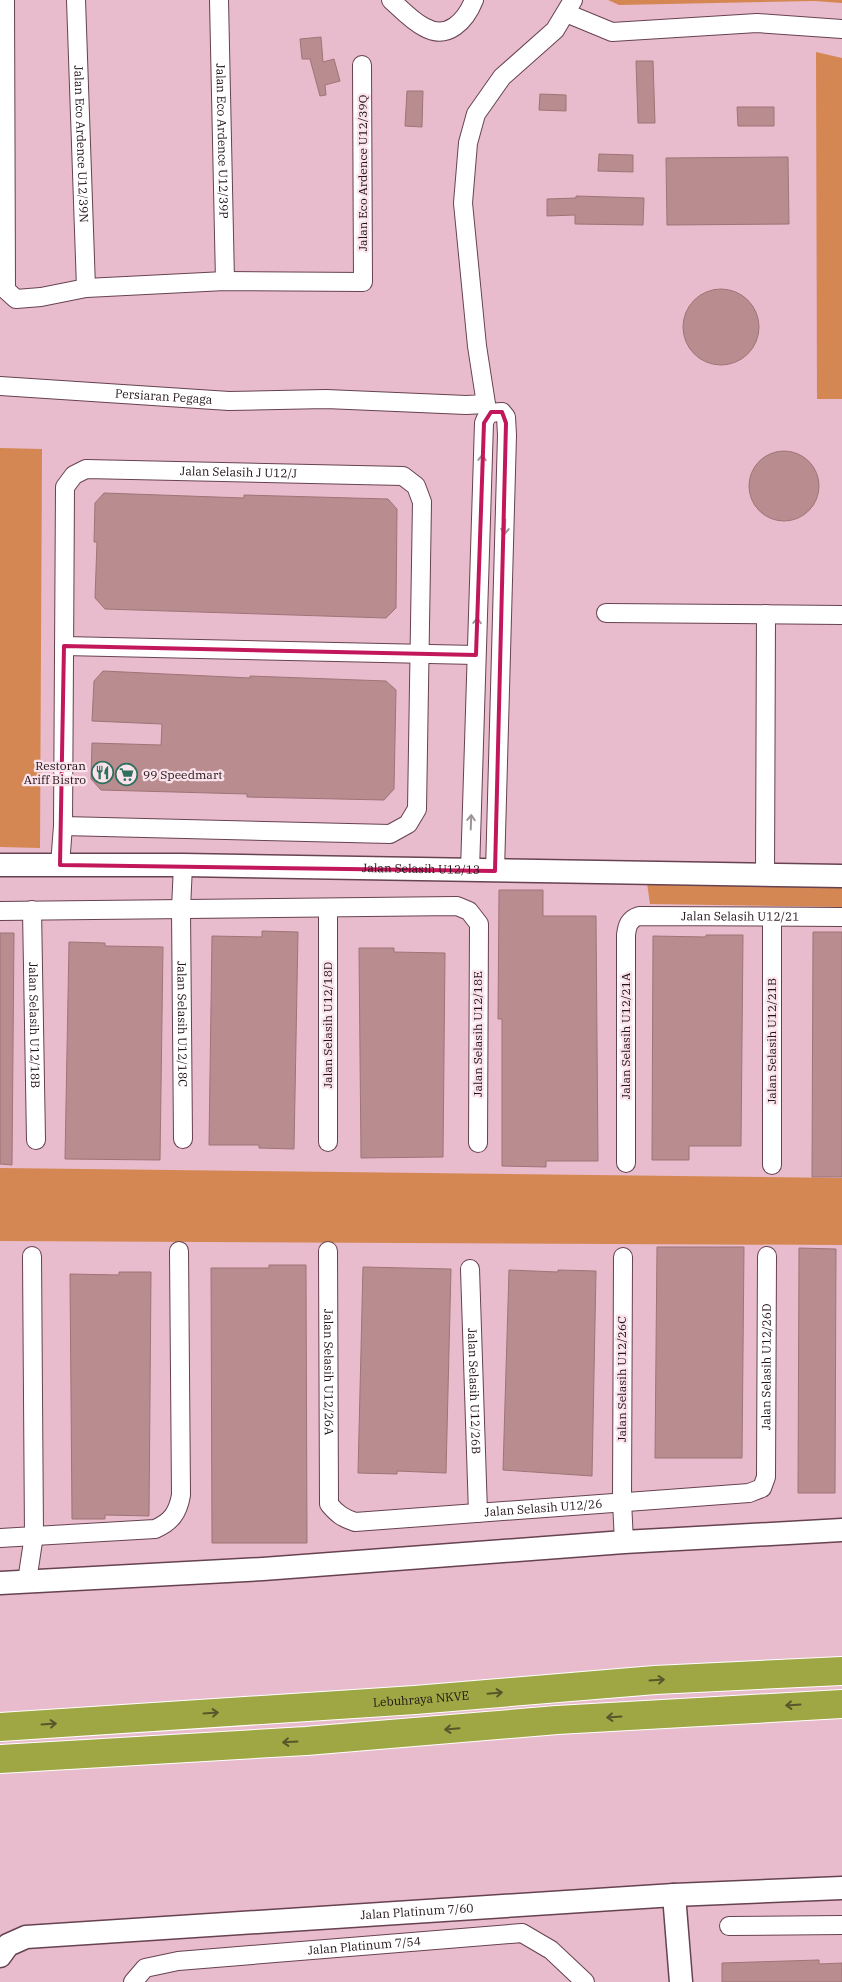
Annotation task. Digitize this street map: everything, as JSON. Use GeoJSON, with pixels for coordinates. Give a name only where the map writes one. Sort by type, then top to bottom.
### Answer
{"type":"FeatureCollection","features":[{"type":"Feature","properties":{"kind":"highway","name":"Lebuhraya NKVE"},"geometry":{"type":"LineString","coordinates":[[0,1727],[405,1700],[655,1680],[842,1671]]}},
{"type":"Feature","properties":{"kind":"highway"},"geometry":{"type":"LineString","coordinates":[[0,1759],[306,1742],[557,1720],[842,1704]]}},
{"type":"Feature","properties":{"kind":"street","name":"Jalan Eco Ardence U12/39N"},"geometry":{"type":"LineString","coordinates":[[76,0],[86,288]]}},
{"type":"Feature","properties":{"kind":"street","name":"Jalan Eco Ardence U12/39P"},"geometry":{"type":"LineString","coordinates":[[219,0],[225,281]]}},
{"type":"Feature","properties":{"kind":"street"},"geometry":{"type":"LineString","coordinates":[[391,0],[424,28],[439,31],[451,29],[461,23],[468,14],[474,0]]}},
{"type":"Feature","properties":{"kind":"street"},"geometry":{"type":"LineString","coordinates":[[3,4],[6,290],[16,299],[41,297],[86,288],[225,281]]}},
{"type":"Feature","properties":{"kind":"street"},"geometry":{"type":"LineString","coordinates":[[569,7],[612,32],[757,22],[842,29]]}},
{"type":"Feature","properties":{"kind":"street","name":"Persiaran Pegaga"},"geometry":{"type":"LineString","coordinates":[[0,386],[229,401],[326,399],[466,406],[486,404],[477,346],[463,203],[468,143],[476,114],[502,77],[555,30],[569,7]]}},
{"type":"Feature","properties":{"kind":"street","name":"Jalan Eco Ardence U12/39Q"},"geometry":{"type":"LineString","coordinates":[[225,281],[364,282],[362,65]]}},
{"type":"Feature","properties":{"kind":"street"},"geometry":{"type":"LineString","coordinates":[[470,871],[484,423],[486,416],[491,412],[502,412],[506,417],[507,435],[495,871]]}},
{"type":"Feature","properties":{"kind":"street","name":"Jalan Selasih J U12/J"},"geometry":{"type":"LineString","coordinates":[[64,646],[65,487],[74,475],[86,469],[402,476],[416,486],[422,502],[419,653]]}},
{"type":"Feature","properties":{"kind":"street"},"geometry":{"type":"LineString","coordinates":[[606,613],[842,615]]}},
{"type":"Feature","properties":{"kind":"street"},"geometry":{"type":"LineString","coordinates":[[765,875],[766,614]]}},
{"type":"Feature","properties":{"kind":"street"},"geometry":{"type":"LineString","coordinates":[[60,866],[63,826],[64,646],[476,655]]}},
{"type":"Feature","properties":{"kind":"street"},"geometry":{"type":"LineString","coordinates":[[63,826],[390,834],[408,824],[417,809],[419,653]]}},
{"type":"Feature","properties":{"kind":"street","name":"Jalan Selasih U12/13"},"geometry":{"type":"LineString","coordinates":[[0,865],[183,865],[842,876]]}},
{"type":"Feature","properties":{"kind":"street","name":"Jalan Selasih U12/18C"},"geometry":{"type":"LineString","coordinates":[[183,865],[181,909],[183,1139]]}},
{"type":"Feature","properties":{"kind":"street","name":"Jalan Selasih U12/18E"},"geometry":{"type":"LineString","coordinates":[[328,908],[457,906],[469,911],[478,924],[478,1144]]}},
{"type":"Feature","properties":{"kind":"street"},"geometry":{"type":"LineString","coordinates":[[0,911],[328,908]]}},
{"type":"Feature","properties":{"kind":"street","name":"Jalan Selasih U12/18D"},"geometry":{"type":"LineString","coordinates":[[328,908],[328,1142]]}},
{"type":"Feature","properties":{"kind":"street","name":"Jalan Selasih U12/18B"},"geometry":{"type":"LineString","coordinates":[[32,910],[36,1140]]}},
{"type":"Feature","properties":{"kind":"street","name":"Jalan Selasih U12/21"},"geometry":{"type":"LineString","coordinates":[[639,916],[842,917]]}},
{"type":"Feature","properties":{"kind":"street","name":"Jalan Selasih U12/21A"},"geometry":{"type":"LineString","coordinates":[[626,1163],[626,935],[629,923],[633,918],[639,916]]}},
{"type":"Feature","properties":{"kind":"street","name":"Jalan Selasih U12/21B"},"geometry":{"type":"LineString","coordinates":[[772,917],[772,1165]]}},
{"type":"Feature","properties":{"kind":"street"},"geometry":{"type":"LineString","coordinates":[[0,1538],[154,1529],[165,1524],[174,1516],[179,1507],[181,1486],[179,1252]]}},
{"type":"Feature","properties":{"kind":"street","name":"Jalan Selasih U12/26A"},"geometry":{"type":"LineString","coordinates":[[328,1252],[329,1493]]}},
{"type":"Feature","properties":{"kind":"street"},"geometry":{"type":"LineString","coordinates":[[27,1581],[34,1535],[32,1256]]}},
{"type":"Feature","properties":{"kind":"street","name":"Jalan Selasih U12/26D"},"geometry":{"type":"LineString","coordinates":[[766,1476],[767,1256]]}},
{"type":"Feature","properties":{"kind":"street","name":"Jalan Selasih U12/26C"},"geometry":{"type":"LineString","coordinates":[[623,1257],[622,1501],[624,1542]]}},
{"type":"Feature","properties":{"kind":"street","name":"Jalan Selasih U12/26B"},"geometry":{"type":"LineString","coordinates":[[470,1270],[478,1513]]}},
{"type":"Feature","properties":{"kind":"street","name":"Jalan Selasih U12/26"},"geometry":{"type":"LineString","coordinates":[[329,1493],[329,1504],[336,1513],[344,1519],[355,1522],[749,1493],[762,1488],[766,1476]]}},
{"type":"Feature","properties":{"kind":"street"},"geometry":{"type":"LineString","coordinates":[[0,1583],[263,1569],[624,1542],[842,1530]]}},
{"type":"Feature","properties":{"kind":"street","name":"Jalan Platinum 7/60"},"geometry":{"type":"LineString","coordinates":[[0,1956],[8,1945],[26,1937],[674,1895],[842,1888]]}},
{"type":"Feature","properties":{"kind":"street"},"geometry":{"type":"LineString","coordinates":[[674,1895],[681,1982]]}},
{"type":"Feature","properties":{"kind":"street"},"geometry":{"type":"LineString","coordinates":[[729,1926],[842,1925]]}},
{"type":"Feature","properties":{"kind":"street","name":"Jalan Platinum 7/54"},"geometry":{"type":"LineString","coordinates":[[133,1982],[145,1968],[178,1961],[522,1933],[552,1950],[585,1982]]}},
{"type":"Feature","properties":{"kind":"highlighted area"},"geometry":{"type":"Polygon","coordinates":[[[491,412],[502,412],[506,423],[495,871],[60,865],[64,646],[476,655],[484,423],[491,412]]]}},
{"type":"Feature","properties":{"kind":"shaded area"},"geometry":{"type":"Polygon","coordinates":[[[608,0],[842,0],[842,3],[814,1],[619,5],[608,0]]]}},
{"type":"Feature","properties":{"kind":"shaded area"},"geometry":{"type":"Polygon","coordinates":[[[816,52],[842,58],[842,399],[817,399],[816,52]]]}},
{"type":"Feature","properties":{"kind":"shaded area"},"geometry":{"type":"Polygon","coordinates":[[[0,448],[42,449],[40,848],[0,847],[0,448]]]}},
{"type":"Feature","properties":{"kind":"shaded area"},"geometry":{"type":"Polygon","coordinates":[[[647,883],[842,887],[842,907],[650,904],[647,883]]]}},
{"type":"Feature","properties":{"kind":"shaded area"},"geometry":{"type":"Polygon","coordinates":[[[0,1168],[842,1178],[842,1245],[0,1241],[0,1168]]]}},
{"type":"Feature","properties":{"kind":"building"},"geometry":{"type":"Polygon","coordinates":[[[321,37],[323,62],[334,59],[340,81],[325,85],[326,95],[320,96],[310,59],[302,59],[300,39],[321,37]]]}},
{"type":"Feature","properties":{"kind":"building"},"geometry":{"type":"Polygon","coordinates":[[[636,61],[653,61],[655,123],[638,123],[636,61]]]}},
{"type":"Feature","properties":{"kind":"building"},"geometry":{"type":"Polygon","coordinates":[[[407,91],[423,91],[422,127],[405,126],[407,91]]]}},
{"type":"Feature","properties":{"kind":"building"},"geometry":{"type":"Polygon","coordinates":[[[540,94],[566,95],[566,111],[539,110],[540,94]]]}},
{"type":"Feature","properties":{"kind":"building"},"geometry":{"type":"Polygon","coordinates":[[[737,107],[774,107],[774,126],[738,126],[737,107]]]}},
{"type":"Feature","properties":{"kind":"building"},"geometry":{"type":"Polygon","coordinates":[[[599,154],[633,155],[633,172],[598,171],[599,154]]]}},
{"type":"Feature","properties":{"kind":"building"},"geometry":{"type":"Polygon","coordinates":[[[788,157],[789,224],[667,225],[666,158],[788,157]]]}},
{"type":"Feature","properties":{"kind":"building"},"geometry":{"type":"Polygon","coordinates":[[[576,196],[644,198],[643,225],[575,224],[575,215],[547,216],[547,199],[576,198],[576,196]]]}},
{"type":"Feature","properties":{"kind":"building"},"geometry":{"type":"Polygon","coordinates":[[[721,289],[736,292],[748,300],[756,312],[759,327],[756,342],[748,354],[736,362],[721,365],[706,362],[694,354],[686,342],[683,327],[686,312],[694,300],[706,292],[721,289]]]}},
{"type":"Feature","properties":{"kind":"building"},"geometry":{"type":"Polygon","coordinates":[[[784,451],[797,454],[809,461],[816,473],[819,486],[816,499],[809,511],[797,518],[784,521],[771,518],[759,511],[752,499],[749,486],[752,473],[759,461],[771,454],[784,451]]]}},
{"type":"Feature","properties":{"kind":"building"},"geometry":{"type":"Polygon","coordinates":[[[104,493],[244,498],[244,495],[388,499],[397,509],[396,608],[386,618],[105,609],[95,598],[97,542],[94,542],[95,503],[104,493]]]}},
{"type":"Feature","properties":{"kind":"building"},"geometry":{"type":"Polygon","coordinates":[[[103,671],[250,678],[250,676],[386,681],[396,690],[394,789],[384,800],[247,797],[247,794],[101,790],[91,779],[92,743],[161,745],[162,724],[92,721],[94,681],[103,671]]]}},
{"type":"Feature","properties":{"kind":"building"},"geometry":{"type":"Polygon","coordinates":[[[499,890],[543,890],[543,916],[596,916],[598,1161],[546,1161],[546,1167],[502,1166],[502,1019],[498,1019],[499,890]]]}},
{"type":"Feature","properties":{"kind":"building"},"geometry":{"type":"Polygon","coordinates":[[[262,931],[298,932],[294,1149],[259,1148],[259,1145],[209,1145],[212,936],[262,937],[262,931]]]}},
{"type":"Feature","properties":{"kind":"building"},"geometry":{"type":"Polygon","coordinates":[[[813,932],[842,932],[842,1177],[812,1177],[813,932]]]}},
{"type":"Feature","properties":{"kind":"building"},"geometry":{"type":"Polygon","coordinates":[[[0,933],[14,933],[12,1165],[0,1164],[0,933]]]}},
{"type":"Feature","properties":{"kind":"building"},"geometry":{"type":"Polygon","coordinates":[[[706,935],[743,935],[741,1146],[689,1146],[689,1160],[652,1160],[653,936],[706,937],[706,935]]]}},
{"type":"Feature","properties":{"kind":"building"},"geometry":{"type":"Polygon","coordinates":[[[69,942],[105,943],[105,946],[163,947],[160,1160],[65,1159],[69,942]]]}},
{"type":"Feature","properties":{"kind":"building"},"geometry":{"type":"Polygon","coordinates":[[[359,948],[394,948],[394,952],[445,953],[443,1157],[361,1158],[359,948]]]}},
{"type":"Feature","properties":{"kind":"building"},"geometry":{"type":"Polygon","coordinates":[[[657,1247],[744,1247],[742,1458],[655,1458],[657,1247]]]}},
{"type":"Feature","properties":{"kind":"building"},"geometry":{"type":"Polygon","coordinates":[[[799,1248],[836,1249],[835,1493],[798,1493],[799,1248]]]}},
{"type":"Feature","properties":{"kind":"building"},"geometry":{"type":"Polygon","coordinates":[[[269,1265],[306,1265],[307,1543],[212,1543],[211,1268],[269,1268],[269,1265]]]}},
{"type":"Feature","properties":{"kind":"building"},"geometry":{"type":"Polygon","coordinates":[[[363,1267],[451,1269],[446,1473],[397,1471],[397,1474],[358,1473],[363,1267]]]}},
{"type":"Feature","properties":{"kind":"building"},"geometry":{"type":"Polygon","coordinates":[[[509,1270],[596,1271],[592,1476],[503,1470],[509,1270]]]}},
{"type":"Feature","properties":{"kind":"building"},"geometry":{"type":"Polygon","coordinates":[[[119,1272],[151,1272],[149,1516],[105,1515],[105,1519],[72,1519],[70,1274],[119,1275],[119,1272]]]}},
{"type":"Feature","properties":{"kind":"building"},"geometry":{"type":"Polygon","coordinates":[[[819,1960],[819,1964],[842,1963],[842,1982],[722,1982],[722,1963],[819,1960]]]}},
{"type":"Feature","properties":{"kind":"place","name":"Restoran Ariff Bistro"},"geometry":{"type":"Point","coordinates":[102,773]}},
{"type":"Feature","properties":{"kind":"place","name":"99 Speedmart"},"geometry":{"type":"Point","coordinates":[127,775]}}]}
